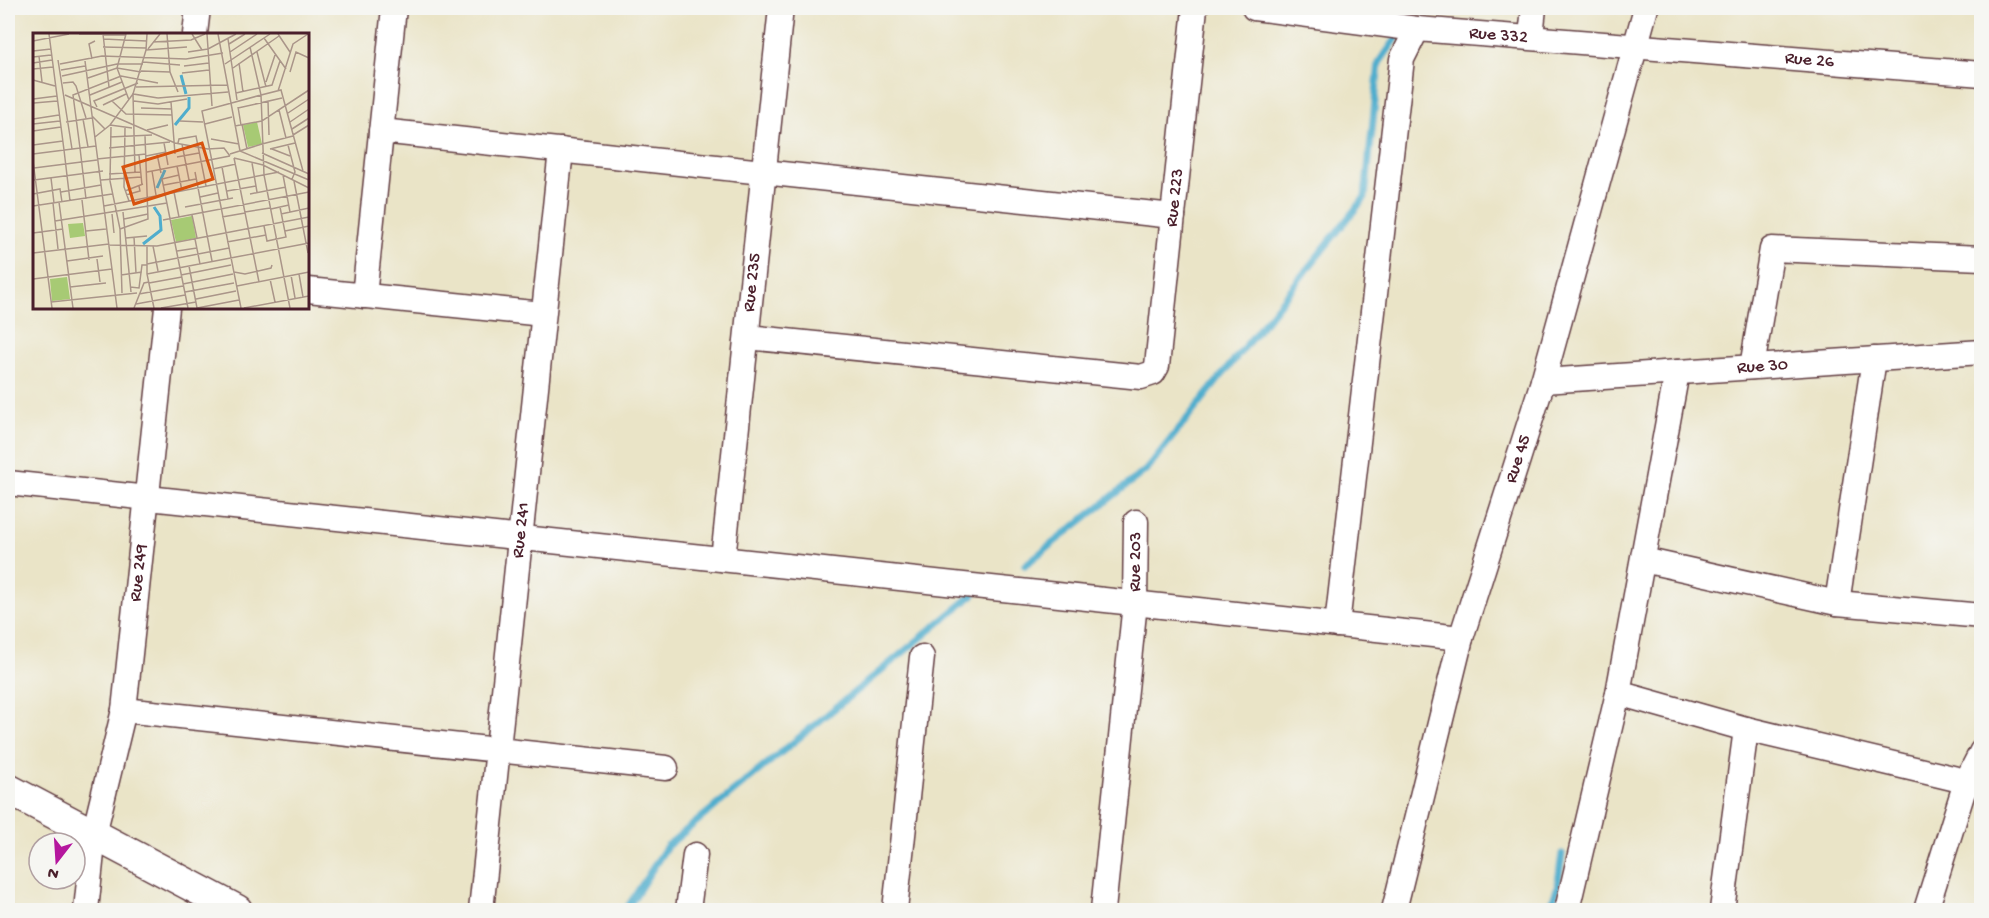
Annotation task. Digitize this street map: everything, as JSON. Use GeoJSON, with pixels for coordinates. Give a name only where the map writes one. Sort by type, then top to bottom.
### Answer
{"type":"FeatureCollection","features":[{"type":"Feature","properties":{"kind":"street"},"geometry":{"type":"LineString","coordinates":[[195,33],[198,8]]}},
{"type":"Feature","properties":{"kind":"street"},"geometry":{"type":"LineString","coordinates":[[364,296],[394,8]]}},
{"type":"Feature","properties":{"kind":"street","name":"Rue 235"},"geometry":{"type":"LineString","coordinates":[[723,559],[781,8]]}},
{"type":"Feature","properties":{"kind":"street","name":"Rue 223"},"geometry":{"type":"LineString","coordinates":[[747,337],[1142,377],[1152,373],[1157,366],[1195,8]]}},
{"type":"Feature","properties":{"kind":"street","name":"Rue 332"},"geometry":{"type":"LineString","coordinates":[[1254,8],[1417,29],[1531,36],[1636,47]]}},
{"type":"Feature","properties":{"kind":"street"},"geometry":{"type":"LineString","coordinates":[[1531,36],[1534,8]]}},
{"type":"Feature","properties":{"kind":"street","name":"Rue 45"},"geometry":{"type":"LineString","coordinates":[[1394,910],[1461,638],[1543,381],[1646,8]]}},
{"type":"Feature","properties":{"kind":"street"},"geometry":{"type":"LineString","coordinates":[[1336,625],[1402,59],[1417,29]]}},
{"type":"Feature","properties":{"kind":"street","name":"Rue 26"},"geometry":{"type":"LineString","coordinates":[[1636,47],[1982,74]]}},
{"type":"Feature","properties":{"kind":"street"},"geometry":{"type":"LineString","coordinates":[[381,131],[1173,216]]}},
{"type":"Feature","properties":{"kind":"street","name":"Rue 241"},"geometry":{"type":"LineString","coordinates":[[481,910],[561,150]]}},
{"type":"Feature","properties":{"kind":"street"},"geometry":{"type":"LineString","coordinates":[[1752,367],[1772,249],[1982,258]]}},
{"type":"Feature","properties":{"kind":"street"},"geometry":{"type":"LineString","coordinates":[[309,290],[543,314]]}},
{"type":"Feature","properties":{"kind":"street","name":"Rue 249"},"geometry":{"type":"LineString","coordinates":[[86,910],[94,834],[124,710],[167,309]]}},
{"type":"Feature","properties":{"kind":"street","name":"Rue 30"},"geometry":{"type":"LineString","coordinates":[[1543,381],[1982,352]]}},
{"type":"Feature","properties":{"kind":"street"},"geometry":{"type":"LineString","coordinates":[[1837,603],[1874,359]]}},
{"type":"Feature","properties":{"kind":"street"},"geometry":{"type":"LineString","coordinates":[[1566,910],[1618,693],[1677,372]]}},
{"type":"Feature","properties":{"kind":"street"},"geometry":{"type":"LineString","coordinates":[[8,483],[1461,638]]}},
{"type":"Feature","properties":{"kind":"street","name":"Rue 203"},"geometry":{"type":"LineString","coordinates":[[1103,910],[1135,603],[1136,522]]}},
{"type":"Feature","properties":{"kind":"street"},"geometry":{"type":"LineString","coordinates":[[1643,560],[1837,603],[1982,616]]}},
{"type":"Feature","properties":{"kind":"street"},"geometry":{"type":"LineString","coordinates":[[896,910],[922,657]]}},
{"type":"Feature","properties":{"kind":"street"},"geometry":{"type":"LineString","coordinates":[[1618,693],[1746,729],[1974,784]]}},
{"type":"Feature","properties":{"kind":"street"},"geometry":{"type":"LineString","coordinates":[[124,710],[666,768]]}},
{"type":"Feature","properties":{"kind":"street"},"geometry":{"type":"LineString","coordinates":[[1722,910],[1746,729]]}},
{"type":"Feature","properties":{"kind":"street"},"geometry":{"type":"LineString","coordinates":[[1926,910],[1974,784],[1982,751]]}},
{"type":"Feature","properties":{"kind":"street"},"geometry":{"type":"LineString","coordinates":[[8,789],[237,910]]}},
{"type":"Feature","properties":{"kind":"street"},"geometry":{"type":"LineString","coordinates":[[688,910],[695,855]]}},
{"type":"Feature","properties":{"kind":"waterway"},"geometry":{"type":"LineString","coordinates":[[1425,12],[1430,8]]}},
{"type":"Feature","properties":{"kind":"waterway"},"geometry":{"type":"LineString","coordinates":[[1025,565],[1146,470],[1365,197],[1379,63],[1398,36]]}},
{"type":"Feature","properties":{"kind":"waterway"},"geometry":{"type":"LineString","coordinates":[[626,910],[667,846],[973,595]]}},
{"type":"Feature","properties":{"kind":"waterway"},"geometry":{"type":"LineString","coordinates":[[1549,910],[1557,889],[1562,854]]}}]}
